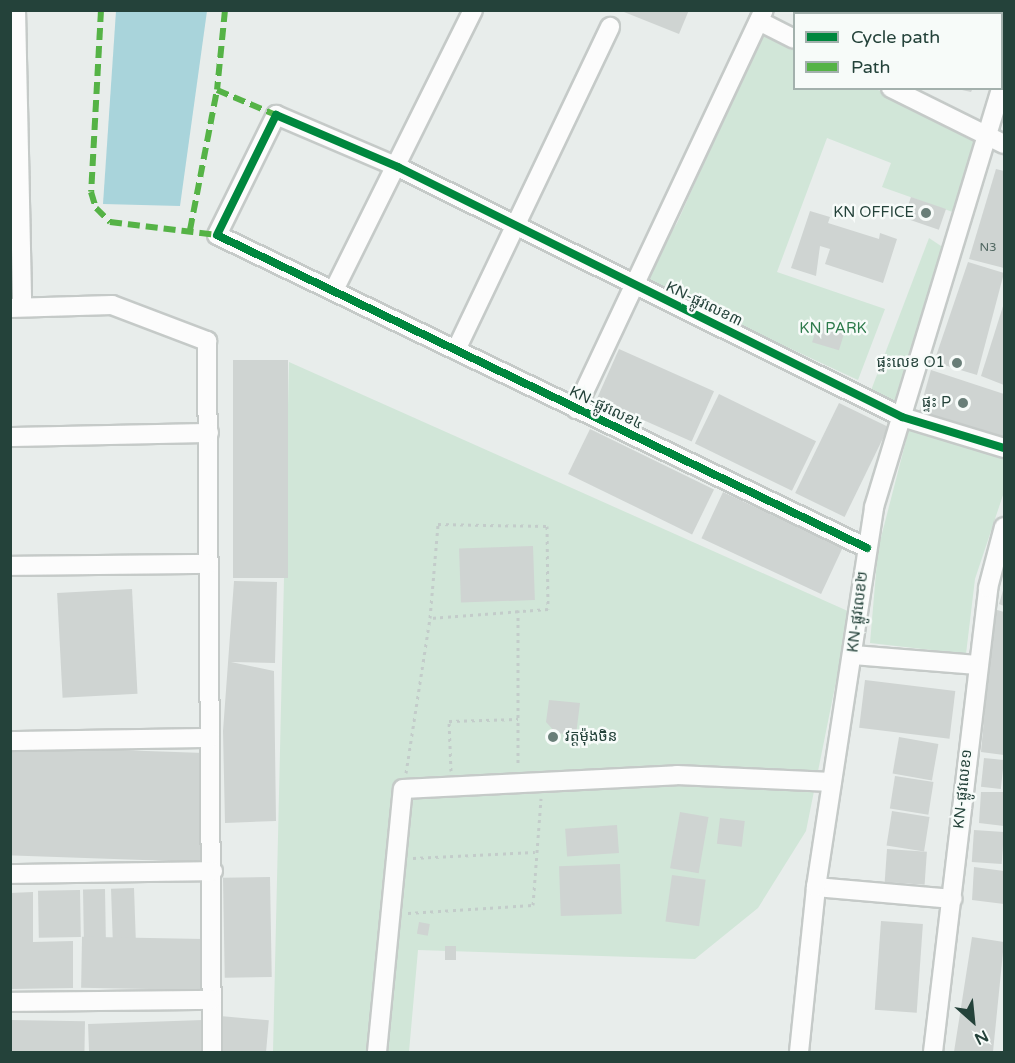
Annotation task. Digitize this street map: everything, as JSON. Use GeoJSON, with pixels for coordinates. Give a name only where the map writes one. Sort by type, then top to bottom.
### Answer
{"type":"FeatureCollection","features":[{"type":"Feature","properties":{"kind":"street"},"geometry":{"type":"LineString","coordinates":[[16,10],[16,308],[112,305],[207,341],[213,871],[212,1053]]}},
{"type":"Feature","properties":{"kind":"street"},"geometry":{"type":"LineString","coordinates":[[334,290],[398,167],[472,10]]}},
{"type":"Feature","properties":{"kind":"street"},"geometry":{"type":"LineString","coordinates":[[576,409],[632,284],[761,16],[793,38]]}},
{"type":"Feature","properties":{"kind":"street"},"geometry":{"type":"LineString","coordinates":[[456,350],[610,27]]}},
{"type":"Feature","properties":{"kind":"street","name":"KN-ផ្លូវលេខ២"},"geometry":{"type":"LineString","coordinates":[[798,1053],[816,887],[853,655],[867,548],[902,417],[996,141],[1005,80]]}},
{"type":"Feature","properties":{"kind":"street"},"geometry":{"type":"LineString","coordinates":[[895,90],[996,141]]}},
{"type":"Feature","properties":{"kind":"street","name":"KN-ផ្លូវលេខ៣"},"geometry":{"type":"LineString","coordinates":[[334,290],[217,235],[276,115],[398,167],[902,417],[1005,448]]}},
{"type":"Feature","properties":{"kind":"street","name":"KN-ផ្លូវលេខ៤"},"geometry":{"type":"LineString","coordinates":[[334,290],[867,548]]}},
{"type":"Feature","properties":{"kind":"street"},"geometry":{"type":"LineString","coordinates":[[10,436],[209,433]]}},
{"type":"Feature","properties":{"kind":"street","name":"KN-ផ្លូវលេខ១"},"geometry":{"type":"LineString","coordinates":[[933,1053],[987,588],[1005,527]]}},
{"type":"Feature","properties":{"kind":"street"},"geometry":{"type":"LineString","coordinates":[[10,566],[209,564]]}},
{"type":"Feature","properties":{"kind":"street"},"geometry":{"type":"LineString","coordinates":[[853,655],[978,665]]}},
{"type":"Feature","properties":{"kind":"street"},"geometry":{"type":"LineString","coordinates":[[10,741],[210,738]]}},
{"type":"Feature","properties":{"kind":"street"},"geometry":{"type":"LineString","coordinates":[[377,1053],[403,789],[542,784],[676,775],[832,782]]}},
{"type":"Feature","properties":{"kind":"street"},"geometry":{"type":"LineString","coordinates":[[10,874],[213,871]]}},
{"type":"Feature","properties":{"kind":"street"},"geometry":{"type":"LineString","coordinates":[[816,887],[952,899]]}},
{"type":"Feature","properties":{"kind":"street"},"geometry":{"type":"LineString","coordinates":[[10,1002],[212,1000]]}},
{"type":"Feature","properties":{"kind":"path"},"geometry":{"type":"LineString","coordinates":[[403,789],[430,618],[438,524],[547,526],[548,609],[430,618]]}},
{"type":"Feature","properties":{"kind":"path"},"geometry":{"type":"LineString","coordinates":[[518,610],[519,785]]}},
{"type":"Feature","properties":{"kind":"path"},"geometry":{"type":"LineString","coordinates":[[462,771],[451,772],[449,721],[518,718]]}},
{"type":"Feature","properties":{"kind":"path"},"geometry":{"type":"LineString","coordinates":[[507,767],[518,766]]}},
{"type":"Feature","properties":{"kind":"path"},"geometry":{"type":"LineString","coordinates":[[391,914],[533,905],[535,852],[542,784]]}},
{"type":"Feature","properties":{"kind":"path"},"geometry":{"type":"LineString","coordinates":[[397,859],[535,852]]}},
{"type":"Feature","properties":{"kind":"green space","name":"KN PARK"},"geometry":{"type":"Polygon","coordinates":[[[762,33],[793,48],[793,90],[878,90],[984,140],[964,216],[882,187],[891,163],[827,138],[777,272],[885,309],[858,380],[642,280],[677,223],[762,33]]]}},
{"type":"Feature","properties":{"kind":"green space"},"geometry":{"type":"Polygon","coordinates":[[[929,238],[950,252],[900,407],[870,393],[929,238]]]}},
{"type":"Feature","properties":{"kind":"green space","name":"វត្តម៉ុងចិន"},"geometry":{"type":"Polygon","coordinates":[[[289,362],[850,612],[806,831],[758,908],[695,959],[418,950],[409,1052],[273,1052],[289,362]]]}},
{"type":"Feature","properties":{"kind":"green space"},"geometry":{"type":"Polygon","coordinates":[[[909,429],[1004,457],[1004,492],[975,579],[966,654],[870,643],[878,549],[909,429]]]}},
{"type":"Feature","properties":{"kind":"water"},"geometry":{"type":"Polygon","coordinates":[[[116,11],[207,11],[180,206],[103,204],[116,11]]]}},
{"type":"Feature","properties":{"kind":"building"},"geometry":{"type":"Polygon","coordinates":[[[619,10],[689,10],[679,34],[619,10]]]}},
{"type":"Feature","properties":{"kind":"building"},"geometry":{"type":"Polygon","coordinates":[[[996,169],[1004,171],[1004,268],[969,259],[996,169]]]}},
{"type":"Feature","properties":{"kind":"building","name":"KN OFFICE"},"geometry":{"type":"Polygon","coordinates":[[[911,197],[946,209],[939,230],[904,218],[911,197]]]}},
{"type":"Feature","properties":{"kind":"building"},"geometry":{"type":"Polygon","coordinates":[[[810,211],[830,217],[828,223],[879,239],[880,233],[897,239],[883,283],[825,264],[830,249],[820,246],[816,276],[791,268],[810,211]]]}},
{"type":"Feature","properties":{"kind":"building"},"geometry":{"type":"Polygon","coordinates":[[[968,262],[1004,273],[977,375],[934,362],[968,262]]]}},
{"type":"Feature","properties":{"kind":"building"},"geometry":{"type":"Polygon","coordinates":[[[1004,303],[1004,385],[981,376],[1004,303]]]}},
{"type":"Feature","properties":{"kind":"building"},"geometry":{"type":"Polygon","coordinates":[[[818,323],[845,331],[839,350],[812,342],[818,323]]]}},
{"type":"Feature","properties":{"kind":"building"},"geometry":{"type":"Polygon","coordinates":[[[619,349],[714,391],[692,442],[597,399],[619,349]]]}},
{"type":"Feature","properties":{"kind":"building"},"geometry":{"type":"Polygon","coordinates":[[[233,360],[288,360],[288,578],[233,578],[233,360]]]}},
{"type":"Feature","properties":{"kind":"building","name":"ផ្ទះ P"},"geometry":{"type":"Polygon","coordinates":[[[931,370],[1004,394],[1004,440],[919,412],[931,370]]]}},
{"type":"Feature","properties":{"kind":"building"},"geometry":{"type":"Polygon","coordinates":[[[719,394],[816,441],[792,491],[695,443],[719,394]]]}},
{"type":"Feature","properties":{"kind":"building"},"geometry":{"type":"Polygon","coordinates":[[[839,403],[888,427],[845,517],[795,493],[839,403]]]}},
{"type":"Feature","properties":{"kind":"building"},"geometry":{"type":"Polygon","coordinates":[[[590,429],[714,489],[692,534],[568,474],[590,429]]]}},
{"type":"Feature","properties":{"kind":"building"},"geometry":{"type":"Polygon","coordinates":[[[723,492],[843,548],[821,594],[701,538],[723,492]]]}},
{"type":"Feature","properties":{"kind":"building"},"geometry":{"type":"Polygon","coordinates":[[[533,546],[535,600],[461,603],[459,549],[533,546]]]}},
{"type":"Feature","properties":{"kind":"building"},"geometry":{"type":"Polygon","coordinates":[[[234,581],[277,582],[275,663],[231,662],[274,671],[276,821],[225,823],[223,731],[234,581]]]}},
{"type":"Feature","properties":{"kind":"building"},"geometry":{"type":"Polygon","coordinates":[[[1004,587],[1004,606],[999,604],[1004,587]]]}},
{"type":"Feature","properties":{"kind":"building"},"geometry":{"type":"Polygon","coordinates":[[[132,589],[137,694],[63,698],[57,593],[132,589]]]}},
{"type":"Feature","properties":{"kind":"building"},"geometry":{"type":"Polygon","coordinates":[[[994,609],[1004,612],[1004,755],[981,752],[994,609]]]}},
{"type":"Feature","properties":{"kind":"building"},"geometry":{"type":"Polygon","coordinates":[[[865,680],[955,691],[949,739],[859,728],[865,680]]]}},
{"type":"Feature","properties":{"kind":"building"},"geometry":{"type":"Polygon","coordinates":[[[549,700],[580,703],[576,735],[556,733],[546,722],[549,700]]]}},
{"type":"Feature","properties":{"kind":"building"},"geometry":{"type":"Polygon","coordinates":[[[899,737],[938,744],[932,780],[893,773],[899,737]]]}},
{"type":"Feature","properties":{"kind":"building"},"geometry":{"type":"Polygon","coordinates":[[[10,746],[204,753],[200,862],[10,855],[10,746]]]}},
{"type":"Feature","properties":{"kind":"building"},"geometry":{"type":"Polygon","coordinates":[[[984,758],[1004,760],[1001,789],[981,787],[984,758]]]}},
{"type":"Feature","properties":{"kind":"building"},"geometry":{"type":"Polygon","coordinates":[[[895,776],[934,782],[928,815],[890,809],[895,776]]]}},
{"type":"Feature","properties":{"kind":"building"},"geometry":{"type":"Polygon","coordinates":[[[981,792],[1004,792],[1004,826],[979,823],[981,792]]]}},
{"type":"Feature","properties":{"kind":"building"},"geometry":{"type":"Polygon","coordinates":[[[892,811],[930,817],[924,852],[887,846],[892,811]]]}},
{"type":"Feature","properties":{"kind":"building"},"geometry":{"type":"Polygon","coordinates":[[[680,812],[709,817],[699,873],[670,868],[680,812]]]}},
{"type":"Feature","properties":{"kind":"building"},"geometry":{"type":"Polygon","coordinates":[[[720,818],[745,821],[742,847],[717,844],[720,818]]]}},
{"type":"Feature","properties":{"kind":"building"},"geometry":{"type":"Polygon","coordinates":[[[617,825],[619,853],[567,857],[565,829],[617,825]]]}},
{"type":"Feature","properties":{"kind":"building"},"geometry":{"type":"Polygon","coordinates":[[[974,830],[1004,832],[1002,864],[972,862],[974,830]]]}},
{"type":"Feature","properties":{"kind":"building"},"geometry":{"type":"Polygon","coordinates":[[[887,849],[927,852],[925,885],[885,882],[887,849]]]}},
{"type":"Feature","properties":{"kind":"building"},"geometry":{"type":"Polygon","coordinates":[[[620,864],[622,914],[561,916],[559,866],[620,864]]]}},
{"type":"Feature","properties":{"kind":"building"},"geometry":{"type":"Polygon","coordinates":[[[974,867],[1004,871],[1004,904],[972,900],[974,867]]]}},
{"type":"Feature","properties":{"kind":"building"},"geometry":{"type":"Polygon","coordinates":[[[672,875],[706,880],[699,926],[665,922],[672,875]]]}},
{"type":"Feature","properties":{"kind":"building"},"geometry":{"type":"Polygon","coordinates":[[[270,877],[272,977],[225,978],[223,878],[270,877]]]}},
{"type":"Feature","properties":{"kind":"building"},"geometry":{"type":"Polygon","coordinates":[[[134,888],[136,938],[113,939],[111,889],[134,888]]]}},
{"type":"Feature","properties":{"kind":"building"},"geometry":{"type":"Polygon","coordinates":[[[83,889],[105,889],[106,938],[84,938],[83,889]]]}},
{"type":"Feature","properties":{"kind":"building"},"geometry":{"type":"Polygon","coordinates":[[[80,890],[81,937],[39,938],[38,891],[80,890]]]}},
{"type":"Feature","properties":{"kind":"building"},"geometry":{"type":"Polygon","coordinates":[[[33,892],[33,942],[73,941],[73,988],[10,989],[10,893],[33,892]]]}},
{"type":"Feature","properties":{"kind":"building"},"geometry":{"type":"Polygon","coordinates":[[[881,921],[923,924],[917,1013],[875,1010],[881,921]]]}},
{"type":"Feature","properties":{"kind":"building"},"geometry":{"type":"Polygon","coordinates":[[[419,922],[430,924],[428,936],[417,934],[419,922]]]}},
{"type":"Feature","properties":{"kind":"building"},"geometry":{"type":"Polygon","coordinates":[[[82,937],[204,939],[203,990],[81,988],[82,937]]]}},
{"type":"Feature","properties":{"kind":"building"},"geometry":{"type":"Polygon","coordinates":[[[972,937],[1004,942],[993,1052],[954,1052],[972,937]]]}},
{"type":"Feature","properties":{"kind":"building"},"geometry":{"type":"Polygon","coordinates":[[[445,946],[456,946],[456,960],[445,960],[445,946]]]}},
{"type":"Feature","properties":{"kind":"building"},"geometry":{"type":"Polygon","coordinates":[[[220,1016],[269,1020],[266,1052],[217,1052],[220,1016]]]}},
{"type":"Feature","properties":{"kind":"building"},"geometry":{"type":"Polygon","coordinates":[[[10,1020],[85,1021],[84,1052],[10,1052],[10,1020]]]}},
{"type":"Feature","properties":{"kind":"building"},"geometry":{"type":"Polygon","coordinates":[[[203,1020],[204,1052],[89,1052],[88,1024],[203,1020]]]}},
{"type":"Feature","properties":{"kind":"marked path"},"geometry":{"type":"LineString","coordinates":[[101,10],[91,192],[96,208],[110,222],[217,235]]}},
{"type":"Feature","properties":{"kind":"marked path"},"geometry":{"type":"LineString","coordinates":[[225,10],[217,90],[276,115]]}},
{"type":"Feature","properties":{"kind":"marked path"},"geometry":{"type":"LineString","coordinates":[[190,230],[217,90]]}},
{"type":"Feature","properties":{"kind":"cycle path"},"geometry":{"type":"LineString","coordinates":[[867,548],[217,235],[276,115],[398,167],[902,417],[1004,448]]}},
{"type":"Feature","properties":{"kind":"place","name":"KN OFFICE"},"geometry":{"type":"Point","coordinates":[926,213]}},
{"type":"Feature","properties":{"kind":"place","name":"ផ្ទះលេខ O1"},"geometry":{"type":"Point","coordinates":[957,363]}},
{"type":"Feature","properties":{"kind":"place","name":"ផ្ទះ P"},"geometry":{"type":"Point","coordinates":[963,403]}},
{"type":"Feature","properties":{"kind":"place","name":"វត្តម៉ុងចិន"},"geometry":{"type":"Point","coordinates":[553,737]}}]}
